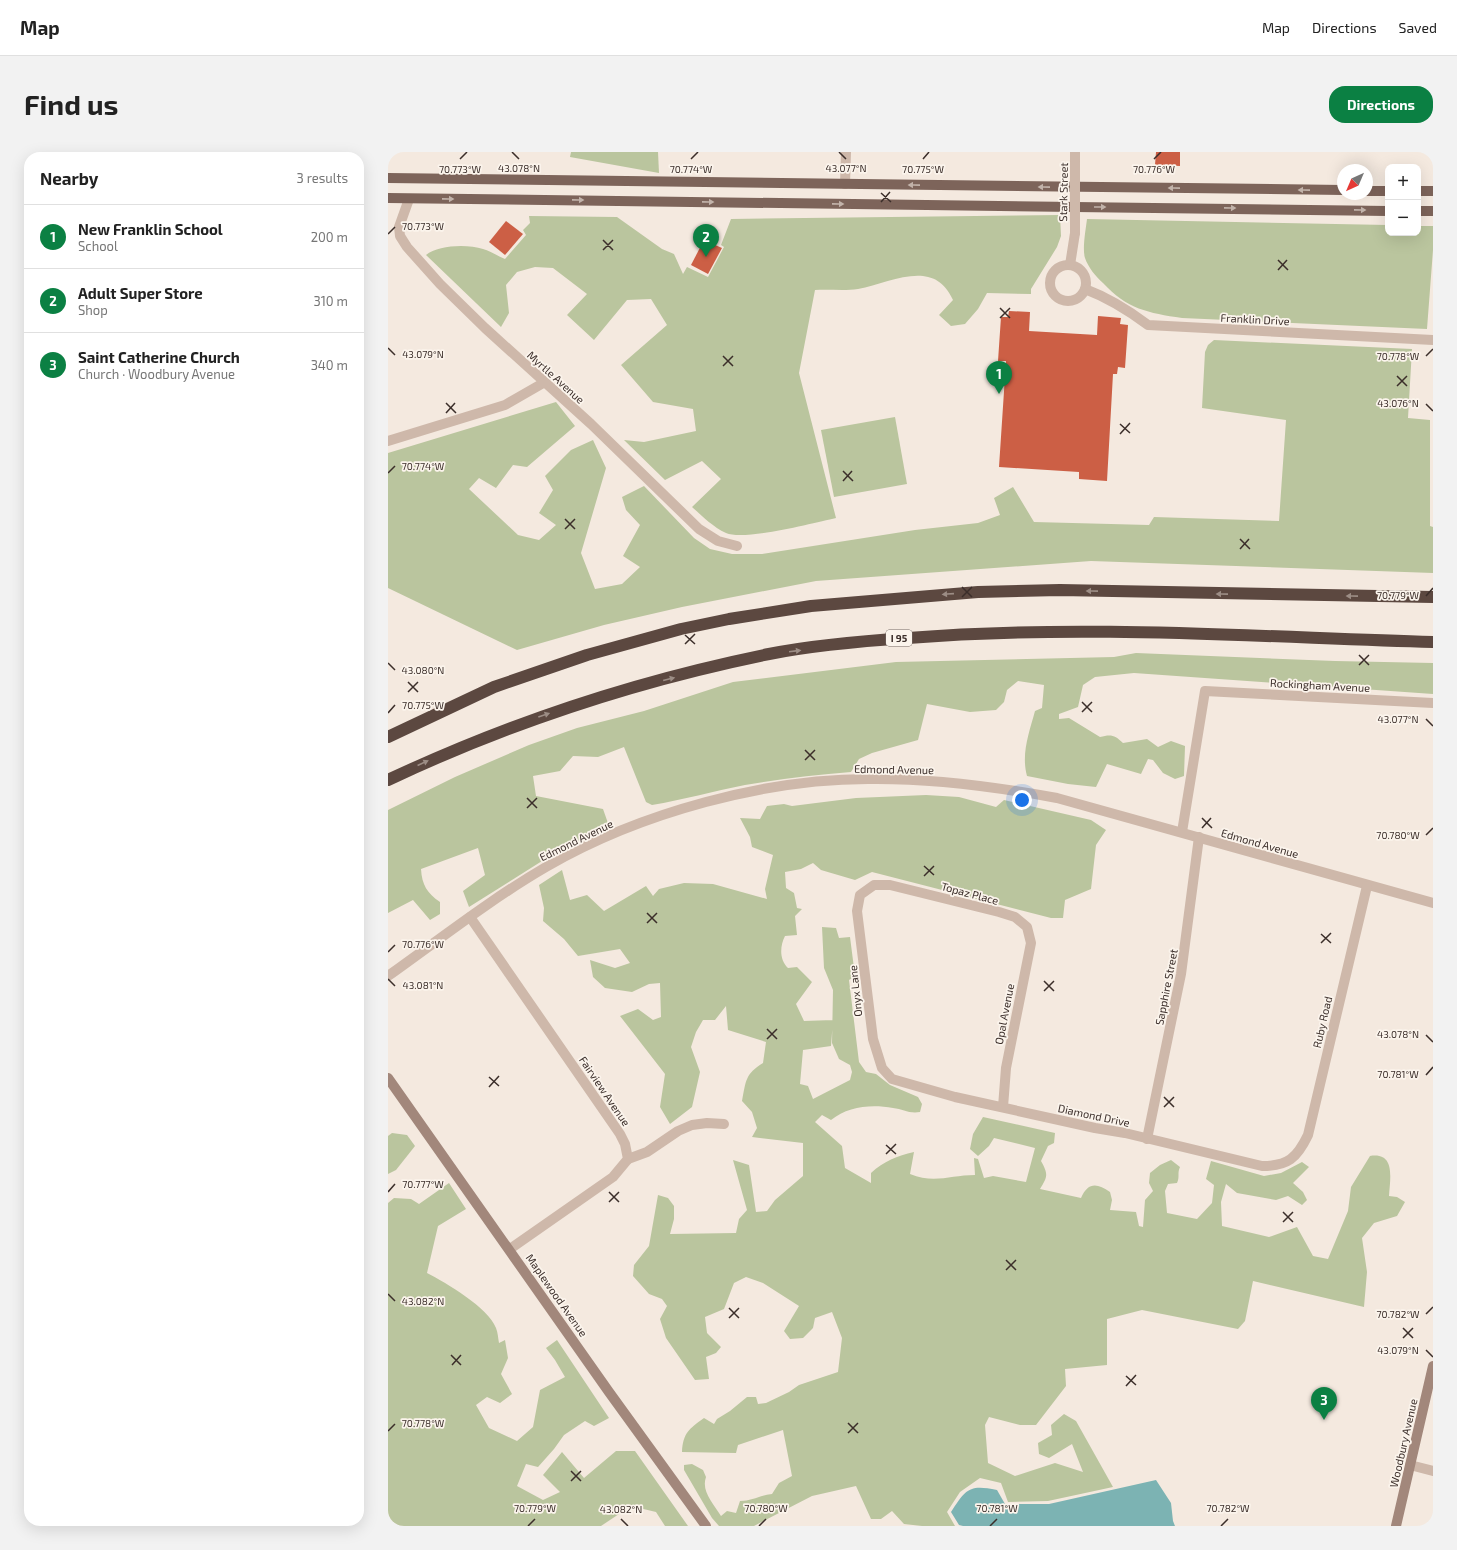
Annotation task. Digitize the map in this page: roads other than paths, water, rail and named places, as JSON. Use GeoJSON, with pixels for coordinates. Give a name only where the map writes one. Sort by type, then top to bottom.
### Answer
{"type":"FeatureCollection","features":[{"type":"Feature","properties":{"kind":"highway"},"geometry":{"type":"LineString","coordinates":[[388,737],[494,687],[587,655],[681,629],[729,619],[811,606],[970,593],[1053,591],[1433,597]]}},
{"type":"Feature","properties":{"kind":"highway","name":"I 95"},"geometry":{"type":"LineString","coordinates":[[388,780],[435,758],[504,729],[561,709],[620,690],[770,654],[870,641],[944,635],[1038,632],[1137,633],[1433,642]]}},
{"type":"Feature","properties":{"kind":"main road"},"geometry":{"type":"LineString","coordinates":[[388,178],[1337,190]]}},
{"type":"Feature","properties":{"kind":"main road"},"geometry":{"type":"LineString","coordinates":[[1373,191],[1385,191]]}},
{"type":"Feature","properties":{"kind":"main road"},"geometry":{"type":"LineString","coordinates":[[1421,191],[1433,191]]}},
{"type":"Feature","properties":{"kind":"main road"},"geometry":{"type":"LineString","coordinates":[[388,198],[1385,210]]}},
{"type":"Feature","properties":{"kind":"main road"},"geometry":{"type":"LineString","coordinates":[[1421,211],[1433,211]]}},
{"type":"Feature","properties":{"kind":"street"},"geometry":{"type":"LineString","coordinates":[[845,184],[846,152]]}},
{"type":"Feature","properties":{"kind":"street","name":"Stark Street"},"geometry":{"type":"LineString","coordinates":[[1070,265],[1075,233],[1075,152]]}},
{"type":"Feature","properties":{"kind":"street","name":"Myrtle Avenue"},"geometry":{"type":"LineString","coordinates":[[409,199],[399,227],[400,236],[407,247],[440,284],[699,529],[718,541],[737,546]]}},
{"type":"Feature","properties":{"kind":"street"},"geometry":{"type":"LineString","coordinates":[[1070,265],[1078,268],[1085,276],[1085,290],[1078,298],[1071,301],[1058,299],[1053,294],[1050,284],[1053,273],[1060,266],[1070,265]]}},
{"type":"Feature","properties":{"kind":"street","name":"Franklin Drive"},"geometry":{"type":"LineString","coordinates":[[1085,290],[1106,297],[1125,308],[1148,325],[1433,340]]}},
{"type":"Feature","properties":{"kind":"street"},"geometry":{"type":"LineString","coordinates":[[388,441],[505,405],[545,382]]}},
{"type":"Feature","properties":{"kind":"street","name":"Rockingham Avenue"},"geometry":{"type":"LineString","coordinates":[[1182,832],[1205,691],[1433,703]]}},
{"type":"Feature","properties":{"kind":"street","name":"Edmond Avenue"},"geometry":{"type":"LineString","coordinates":[[388,976],[497,898],[547,866],[634,826],[665,814],[770,788],[877,778],[961,783],[1002,788],[1057,798],[1182,832],[1367,886],[1433,903]]}},
{"type":"Feature","properties":{"kind":"street","name":"Sapphire Street"},"geometry":{"type":"LineString","coordinates":[[1147,1139],[1181,974],[1199,837]]}},
{"type":"Feature","properties":{"kind":"street","name":"Topaz Place"},"geometry":{"type":"LineString","coordinates":[[860,895],[874,885],[890,885],[1014,917],[1027,927]]}},
{"type":"Feature","properties":{"kind":"street","name":"Ruby Road"},"geometry":{"type":"LineString","coordinates":[[1291,1160],[1302,1149],[1308,1134],[1367,886]]}},
{"type":"Feature","properties":{"kind":"street","name":"Onyx Lane"},"geometry":{"type":"LineString","coordinates":[[860,895],[856,911],[872,1039],[882,1068],[892,1079]]}},
{"type":"Feature","properties":{"kind":"street","name":"Fairview Avenue"},"geometry":{"type":"LineString","coordinates":[[470,917],[620,1134],[625,1144],[628,1158]]}},
{"type":"Feature","properties":{"kind":"street","name":"Opal Avenue"},"geometry":{"type":"LineString","coordinates":[[1003,1108],[1006,1068],[1031,943],[1027,927]]}},
{"type":"Feature","properties":{"kind":"street","name":"Maplewood Avenue"},"geometry":{"type":"LineString","coordinates":[[388,1078],[510,1249],[609,1392],[706,1526]]}},
{"type":"Feature","properties":{"kind":"street","name":"Diamond Drive"},"geometry":{"type":"LineString","coordinates":[[892,1079],[954,1097],[1147,1139],[1262,1166],[1277,1166],[1291,1160]]}},
{"type":"Feature","properties":{"kind":"street"},"geometry":{"type":"LineString","coordinates":[[510,1249],[613,1177],[628,1158],[647,1152],[678,1130],[692,1125],[707,1123],[724,1124]]}},
{"type":"Feature","properties":{"kind":"street","name":"Woodbury Avenue"},"geometry":{"type":"LineString","coordinates":[[1396,1526],[1433,1366]]}},
{"type":"Feature","properties":{"kind":"street"},"geometry":{"type":"LineString","coordinates":[[1410,1464],[1433,1471]]}},
{"type":"Feature","properties":{"kind":"water"},"geometry":{"type":"Polygon","coordinates":[[[1156,1480],[1171,1503],[1175,1526],[963,1526],[959,1525],[951,1512],[965,1493],[974,1488],[988,1488],[997,1490],[1005,1504],[1049,1504],[1156,1480]]]}},
{"type":"Feature","properties":{"kind":"place","name":"Adult Super Store"},"geometry":{"type":"Point","coordinates":[706,257]}},
{"type":"Feature","properties":{"kind":"place","name":"New Franklin School"},"geometry":{"type":"Point","coordinates":[999,394]}},
{"type":"Feature","properties":{"kind":"place","name":"Saint Catherine Church"},"geometry":{"type":"Point","coordinates":[1324,1420]}}]}
